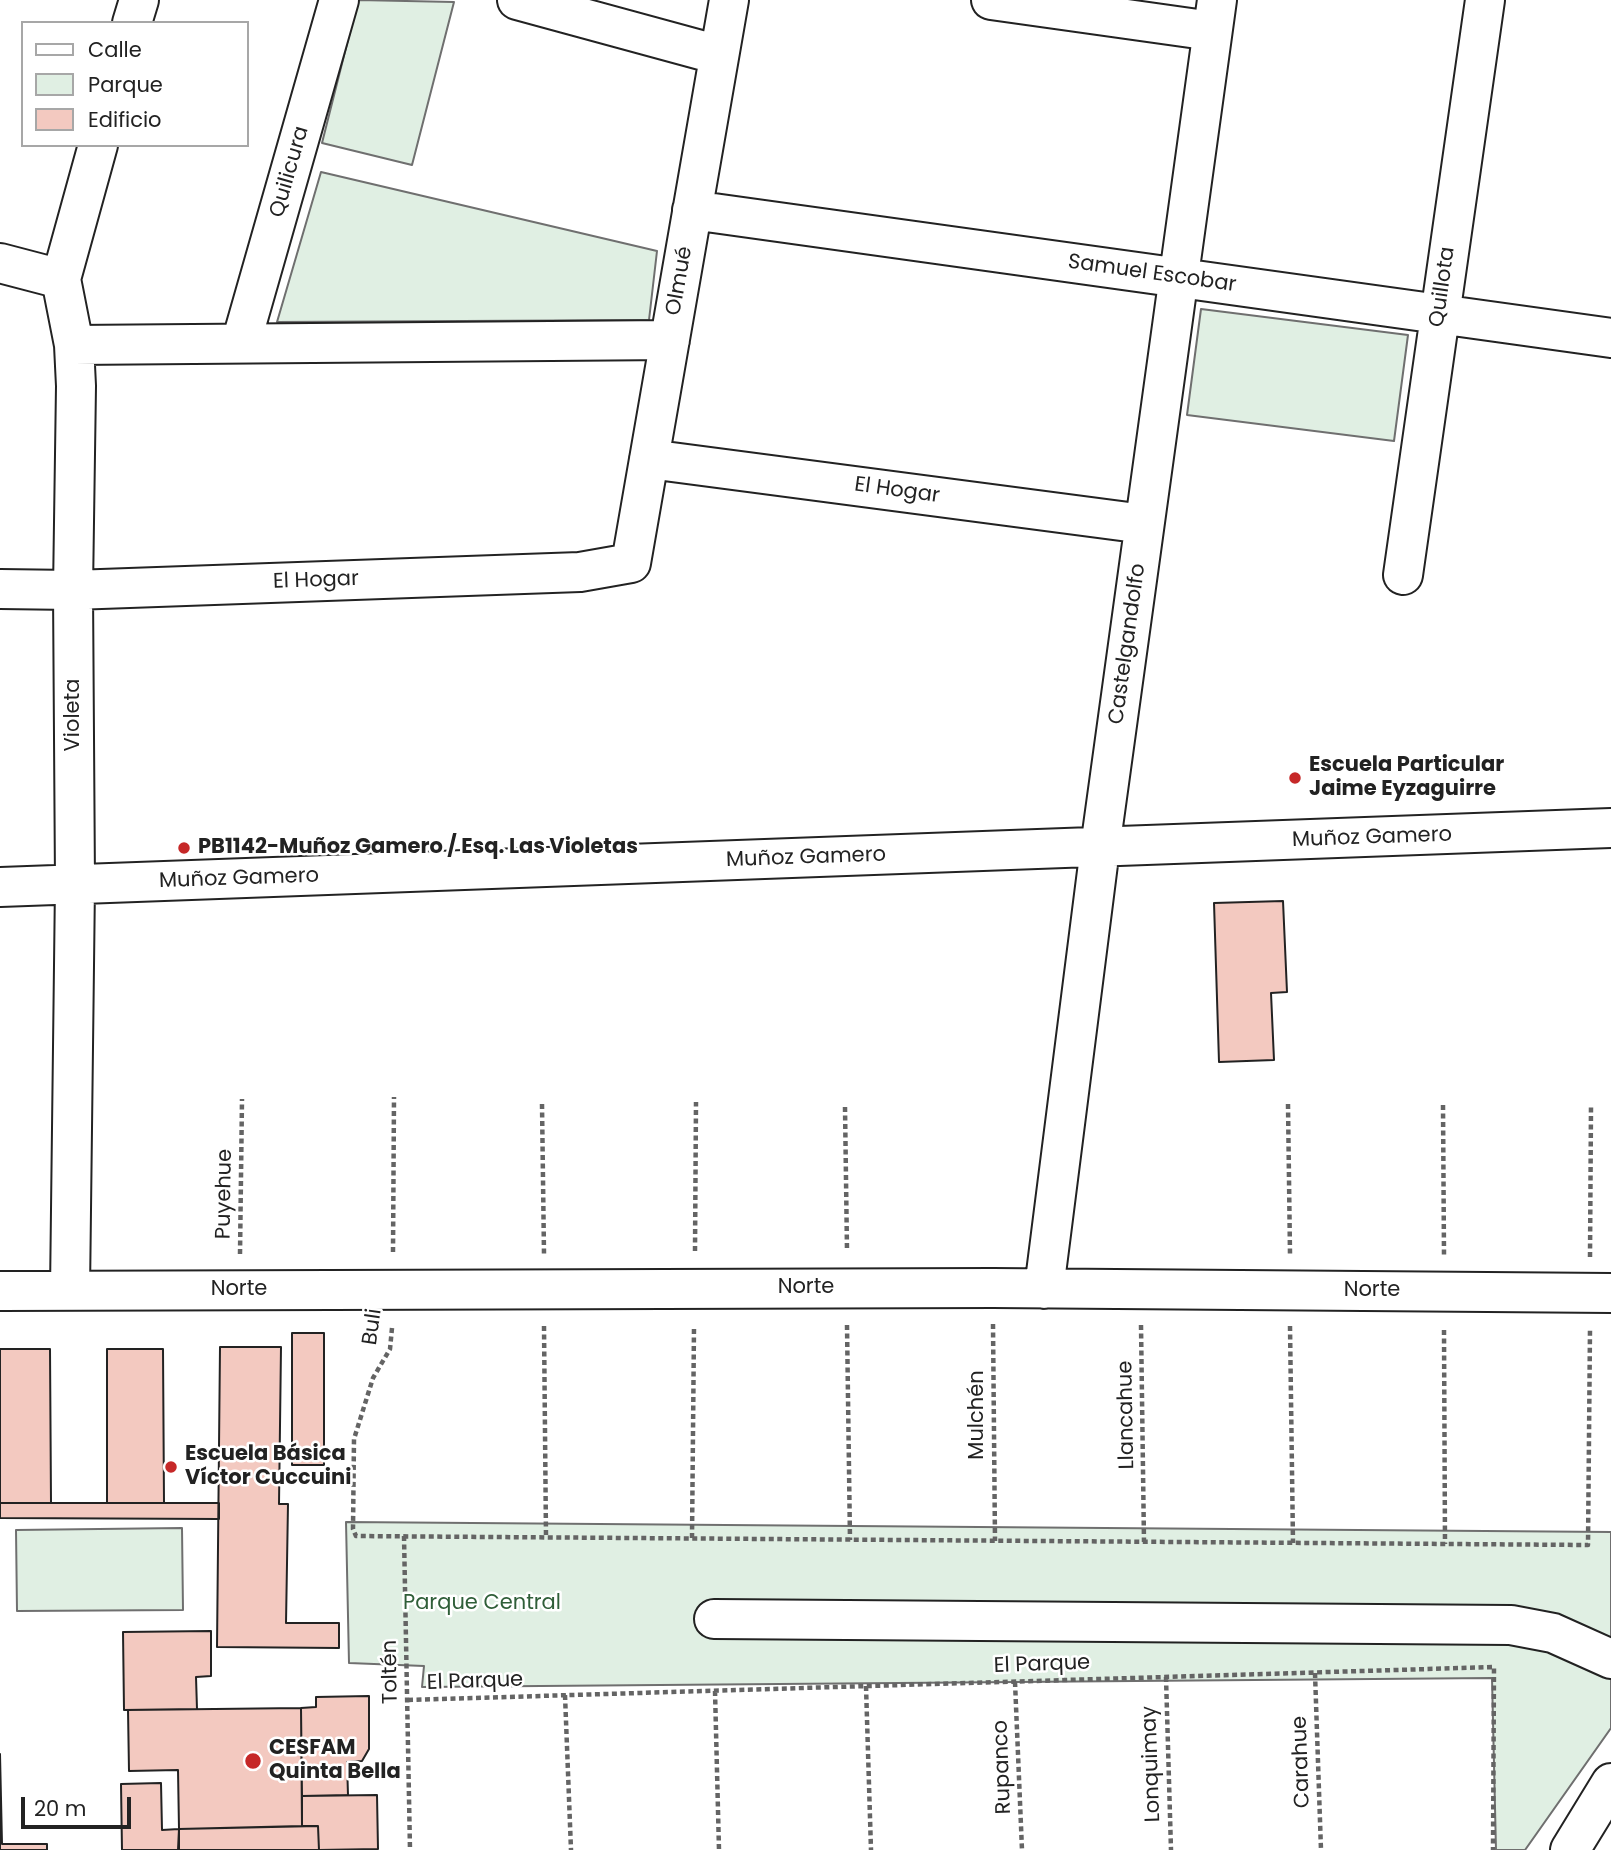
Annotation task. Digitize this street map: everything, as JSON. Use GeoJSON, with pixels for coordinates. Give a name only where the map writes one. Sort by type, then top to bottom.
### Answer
{"type":"FeatureCollection","features":[{"type":"Feature","properties":{"kind":"street"},"geometry":{"type":"LineString","coordinates":[[133,21],[139,0]]}},
{"type":"Feature","properties":{"kind":"street","name":"Quilicura"},"geometry":{"type":"LineString","coordinates":[[241,343],[339,0]]}},
{"type":"Feature","properties":{"kind":"street","name":"Olmué"},"geometry":{"type":"LineString","coordinates":[[631,563],[729,0]]}},
{"type":"Feature","properties":{"kind":"street"},"geometry":{"type":"LineString","coordinates":[[990,0],[1214,15]]}},
{"type":"Feature","properties":{"kind":"street","name":"Quillota"},"geometry":{"type":"LineString","coordinates":[[1403,575],[1485,0]]}},
{"type":"Feature","properties":{"kind":"street"},"geometry":{"type":"LineString","coordinates":[[530,2],[719,55]]}},
{"type":"Feature","properties":{"kind":"street","name":"Castelgandolfo"},"geometry":{"type":"LineString","coordinates":[[1044,1289],[1100,848],[1214,15]]}},
{"type":"Feature","properties":{"kind":"street","name":"Violeta"},"geometry":{"type":"LineString","coordinates":[[70,1291],[75,884],[73,590],[76,386],[74,345],[61,279],[98,147]]}},
{"type":"Feature","properties":{"kind":"street","name":"Samuel Escobar"},"geometry":{"type":"LineString","coordinates":[[692,210],[1611,338]]}},
{"type":"Feature","properties":{"kind":"street"},"geometry":{"type":"LineString","coordinates":[[0,263],[61,279]]}},
{"type":"Feature","properties":{"kind":"street"},"geometry":{"type":"LineString","coordinates":[[74,345],[670,340]]}},
{"type":"Feature","properties":{"kind":"street","name":"El Hogar"},"geometry":{"type":"LineString","coordinates":[[649,458],[1144,524]]}},
{"type":"Feature","properties":{"kind":"street","name":"El Hogar"},"geometry":{"type":"LineString","coordinates":[[0,589],[73,590],[580,572],[631,563]]}},
{"type":"Feature","properties":{"kind":"street","name":"Muñoz Gamero"},"geometry":{"type":"LineString","coordinates":[[0,887],[1611,828]]}},
{"type":"Feature","properties":{"kind":"street","name":"Norte"},"geometry":{"type":"LineString","coordinates":[[0,1291],[993,1288],[1611,1293]]}},
{"type":"Feature","properties":{"kind":"street"},"geometry":{"type":"LineString","coordinates":[[714,1619],[1511,1625],[1553,1633],[1611,1659]]}},
{"type":"Feature","properties":{"kind":"street"},"geometry":{"type":"LineString","coordinates":[[1570,1850],[1611,1783]]}},
{"type":"Feature","properties":{"kind":"path","name":"Buli"},"geometry":{"type":"LineString","coordinates":[[394,1097],[390,1349],[373,1378],[354,1439],[353,1529],[356,1536],[404,1536]]}},
{"type":"Feature","properties":{"kind":"path","name":"Puyehue"},"geometry":{"type":"LineString","coordinates":[[240,1290],[242,1099]]}},
{"type":"Feature","properties":{"kind":"path","name":"Mulchén"},"geometry":{"type":"LineString","coordinates":[[993,1288],[995,1541]]}},
{"type":"Feature","properties":{"kind":"path","name":"Llancahue"},"geometry":{"type":"LineString","coordinates":[[1141,1289],[1144,1542]]}},
{"type":"Feature","properties":{"kind":"path"},"geometry":{"type":"LineString","coordinates":[[404,1536],[1588,1545]]}},
{"type":"Feature","properties":{"kind":"path","name":"Toltén"},"geometry":{"type":"LineString","coordinates":[[404,1536],[410,1850]]}},
{"type":"Feature","properties":{"kind":"path","name":"El Parque"},"geometry":{"type":"LineString","coordinates":[[408,1700],[1494,1667],[1493,1850]]}},
{"type":"Feature","properties":{"kind":"path","name":"Carahue"},"geometry":{"type":"LineString","coordinates":[[1315,1673],[1321,1850]]}},
{"type":"Feature","properties":{"kind":"path","name":"Lonquimay"},"geometry":{"type":"LineString","coordinates":[[1166,1677],[1171,1850]]}},
{"type":"Feature","properties":{"kind":"path","name":"Rupanco"},"geometry":{"type":"LineString","coordinates":[[1015,1682],[1022,1850]]}},
{"type":"Feature","properties":{"kind":"path"},"geometry":{"type":"LineString","coordinates":[[866,1686],[871,1850]]}},
{"type":"Feature","properties":{"kind":"path"},"geometry":{"type":"LineString","coordinates":[[715,1691],[719,1850]]}},
{"type":"Feature","properties":{"kind":"path"},"geometry":{"type":"LineString","coordinates":[[565,1695],[571,1850]]}},
{"type":"Feature","properties":{"kind":"green space"},"geometry":{"type":"Polygon","coordinates":[[[358,0],[454,2],[412,165],[322,143],[358,0]]]}},
{"type":"Feature","properties":{"kind":"green space"},"geometry":{"type":"Polygon","coordinates":[[[321,172],[657,251],[649,320],[277,322],[321,172]]]}},
{"type":"Feature","properties":{"kind":"green space"},"geometry":{"type":"Polygon","coordinates":[[[1201,309],[1408,335],[1394,441],[1187,415],[1201,309]]]}},
{"type":"Feature","properties":{"kind":"green space","name":"Parque Central"},"geometry":{"type":"Polygon","coordinates":[[[346,1522],[1611,1532],[1611,1728],[1525,1850],[1496,1850],[1492,1678],[422,1687],[424,1666],[349,1663],[346,1522]]]}},
{"type":"Feature","properties":{"kind":"green space"},"geometry":{"type":"Polygon","coordinates":[[[182,1528],[183,1610],[17,1611],[16,1530],[182,1528]]]}},
{"type":"Feature","properties":{"kind":"building"},"geometry":{"type":"Polygon","coordinates":[[[1283,901],[1287,992],[1271,993],[1274,1060],[1219,1062],[1214,903],[1283,901]]]}},
{"type":"Feature","properties":{"kind":"building"},"geometry":{"type":"Polygon","coordinates":[[[292,1333],[324,1333],[324,1465],[292,1465],[292,1333]]]}},
{"type":"Feature","properties":{"kind":"building"},"geometry":{"type":"Polygon","coordinates":[[[220,1347],[281,1347],[279,1504],[288,1504],[286,1623],[339,1623],[339,1648],[217,1647],[220,1347]]]}},
{"type":"Feature","properties":{"kind":"building"},"geometry":{"type":"Polygon","coordinates":[[[0,1349],[50,1349],[51,1503],[0,1503],[0,1349]]]}},
{"type":"Feature","properties":{"kind":"building"},"geometry":{"type":"Polygon","coordinates":[[[107,1349],[163,1349],[164,1503],[107,1503],[107,1349]]]}},
{"type":"Feature","properties":{"kind":"building"},"geometry":{"type":"Polygon","coordinates":[[[0,1503],[219,1503],[219,1519],[0,1518],[0,1503]]]}},
{"type":"Feature","properties":{"kind":"building"},"geometry":{"type":"Polygon","coordinates":[[[211,1631],[211,1676],[196,1677],[197,1709],[124,1710],[123,1632],[211,1631]]]}},
{"type":"Feature","properties":{"kind":"building"},"geometry":{"type":"Polygon","coordinates":[[[369,1696],[369,1749],[362,1761],[347,1762],[348,1795],[302,1796],[301,1708],[316,1707],[316,1697],[369,1696]]]}},
{"type":"Feature","properties":{"kind":"building"},"geometry":{"type":"Polygon","coordinates":[[[301,1708],[302,1826],[179,1829],[178,1770],[129,1771],[128,1710],[301,1708]]]}},
{"type":"Feature","properties":{"kind":"building"},"geometry":{"type":"Polygon","coordinates":[[[0,1754],[2,1844],[47,1844],[47,1850],[0,1850],[0,1754]]]}},
{"type":"Feature","properties":{"kind":"building"},"geometry":{"type":"Polygon","coordinates":[[[161,1783],[162,1830],[179,1829],[179,1850],[122,1850],[121,1784],[161,1783]]]}},
{"type":"Feature","properties":{"kind":"building"},"geometry":{"type":"Polygon","coordinates":[[[377,1795],[378,1849],[319,1850],[318,1826],[302,1826],[302,1796],[377,1795]]]}},
{"type":"Feature","properties":{"kind":"building"},"geometry":{"type":"Polygon","coordinates":[[[318,1826],[319,1850],[178,1850],[179,1829],[318,1826]]]}},
{"type":"Feature","properties":{"kind":"place","name":"Escuela Particular Jaime Eyzaguirre"},"geometry":{"type":"Point","coordinates":[1295,778]}},
{"type":"Feature","properties":{"kind":"place","name":"PB1142-Muñoz Gamero / Esq. Las Violetas"},"geometry":{"type":"Point","coordinates":[184,848]}},
{"type":"Feature","properties":{"kind":"place","name":"Escuela Básica Víctor Cuccuini"},"geometry":{"type":"Point","coordinates":[171,1467]}},
{"type":"Feature","properties":{"kind":"place","name":"CESFAM Quinta Bella"},"geometry":{"type":"Point","coordinates":[253,1761]}}]}
